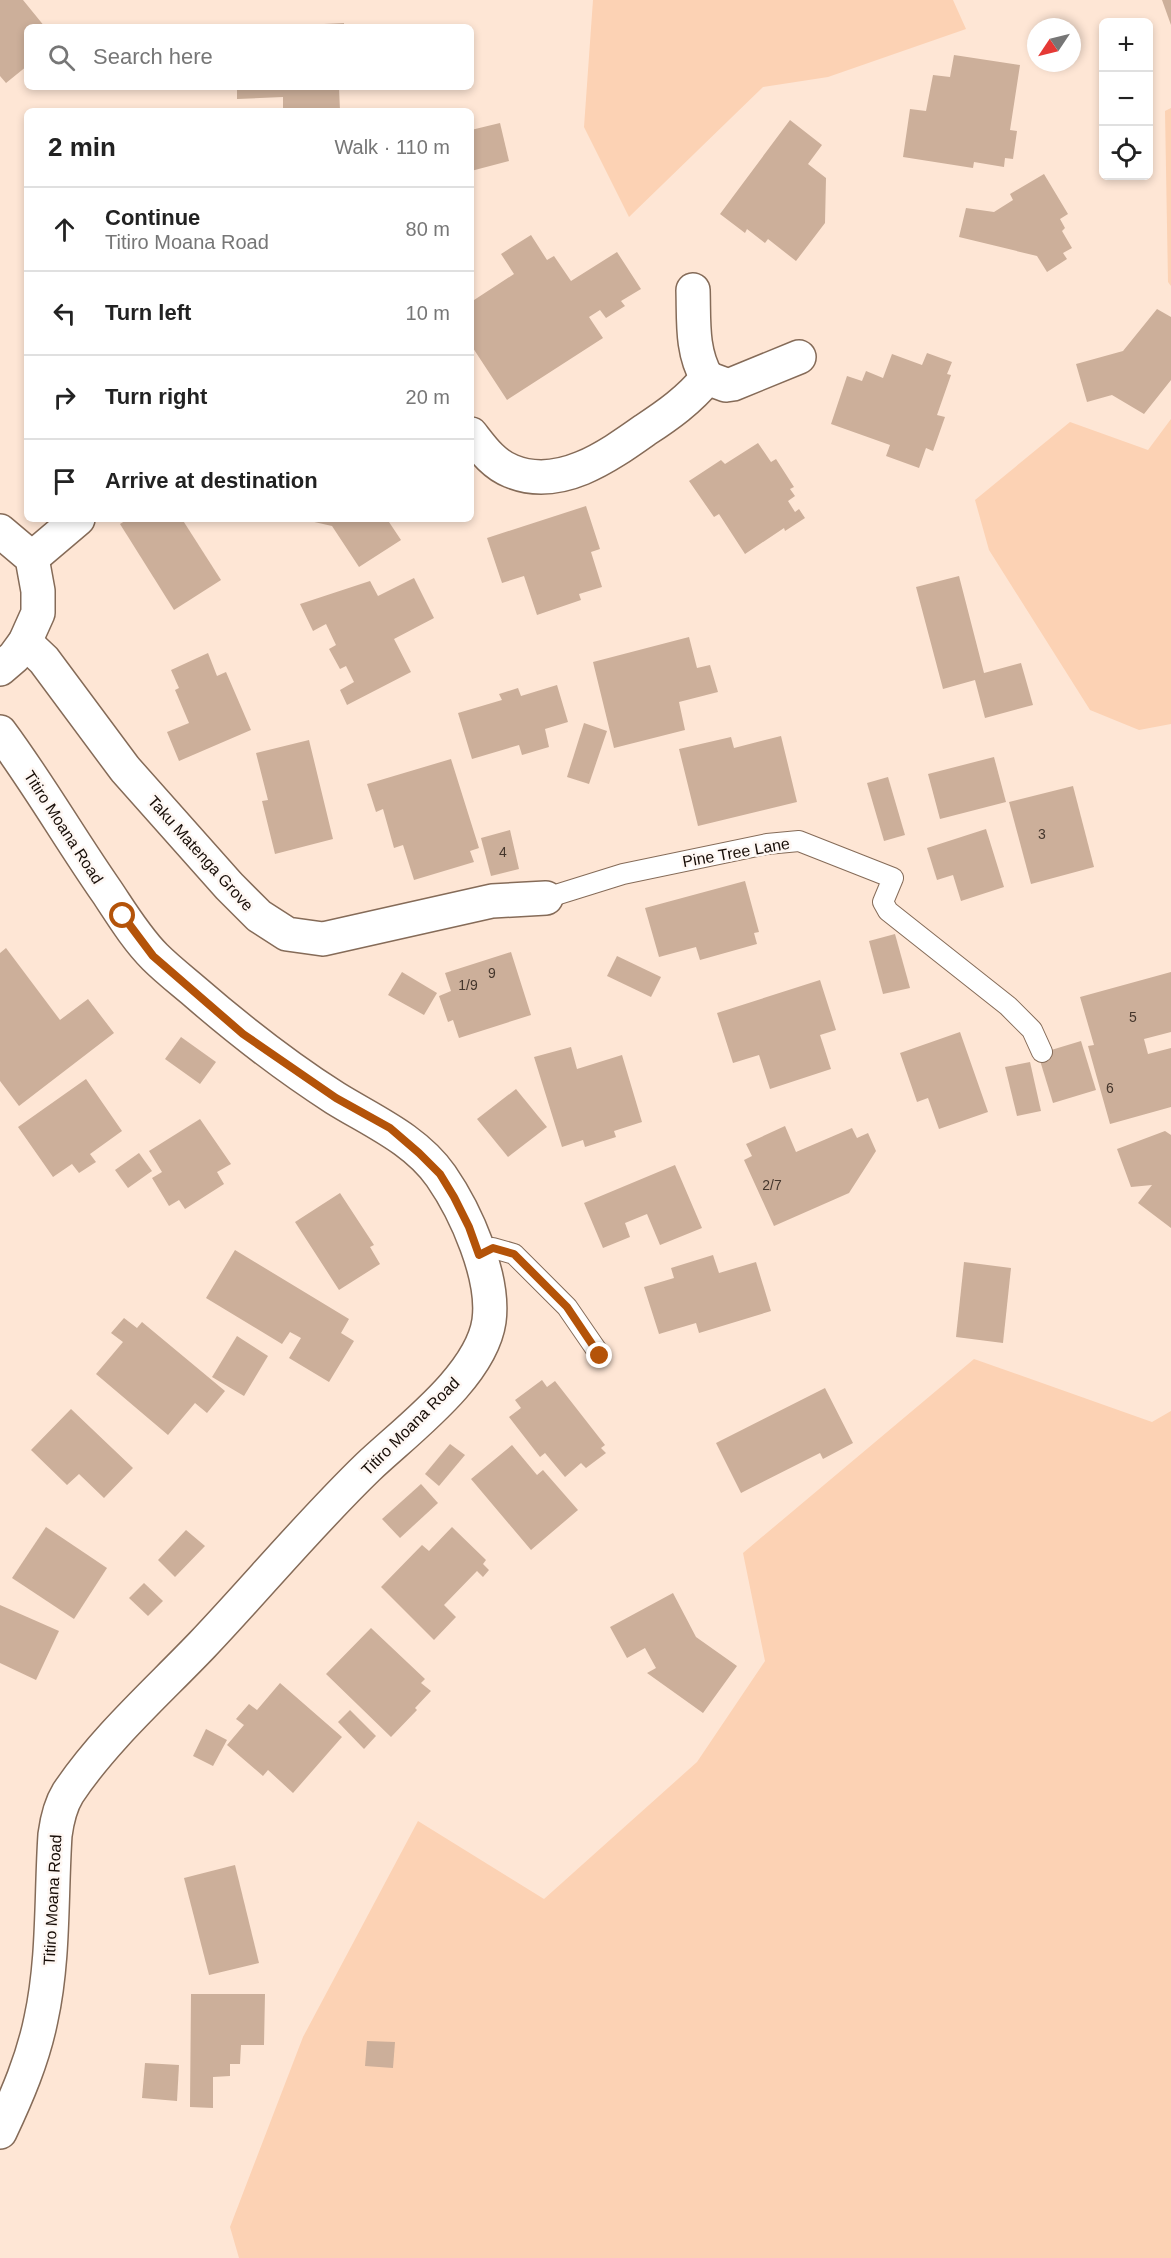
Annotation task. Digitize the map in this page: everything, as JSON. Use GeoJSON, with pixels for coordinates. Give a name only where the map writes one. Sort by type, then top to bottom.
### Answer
{"type":"FeatureCollection","features":[{"type":"Feature","properties":{"kind":"street"},"geometry":{"type":"LineString","coordinates":[[693,290],[692,324],[707,378],[719,383],[733,384],[799,357]]}},
{"type":"Feature","properties":{"kind":"street"},"geometry":{"type":"LineString","coordinates":[[474,437],[492,458],[513,472],[538,477],[577,470],[598,461],[671,413],[693,395],[707,378]]}},
{"type":"Feature","properties":{"kind":"street"},"geometry":{"type":"LineString","coordinates":[[32,558],[74,522]]}},
{"type":"Feature","properties":{"kind":"street"},"geometry":{"type":"LineString","coordinates":[[0,531],[32,558],[38,591],[38,613],[24,642],[14,657],[0,669]]}},
{"type":"Feature","properties":{"kind":"street","name":"Taku Matenga Grove"},"geometry":{"type":"LineString","coordinates":[[24,642],[44,660],[125,769],[229,886],[259,916],[287,933],[323,939],[492,901],[546,898]]}},
{"type":"Feature","properties":{"kind":"street","name":"Titiro Moana Road"},"geometry":{"type":"LineString","coordinates":[[0,732],[123,916],[153,956],[243,1034],[336,1098],[390,1128],[440,1174],[469,1227],[489,1290],[489,1320],[485,1337],[470,1366],[430,1411],[364,1471],[144,1704],[91,1763],[66,1796],[59,1814],[55,1835],[48,1966],[42,2017],[33,2053],[0,2132]]}},
{"type":"Feature","properties":{"kind":"lane","name":"Pine Tree Lane"},"geometry":{"type":"LineString","coordinates":[[546,898],[623,874],[767,844],[799,841],[893,878],[883,902],[888,911],[1008,1006],[1032,1030],[1042,1052]]}},
{"type":"Feature","properties":{"kind":"lane"},"geometry":{"type":"LineString","coordinates":[[479,1255],[493,1248],[514,1254],[567,1307],[600,1356]]}},
{"type":"Feature","properties":{"kind":"shaded area"},"geometry":{"type":"Polygon","coordinates":[[[593,0],[953,0],[966,29],[828,77],[763,87],[629,217],[584,127],[593,0]]]}},
{"type":"Feature","properties":{"kind":"shaded area"},"geometry":{"type":"Polygon","coordinates":[[[1171,108],[1171,286],[1168,282],[1165,111],[1171,108]]]}},
{"type":"Feature","properties":{"kind":"shaded area"},"geometry":{"type":"Polygon","coordinates":[[[1171,419],[1171,724],[1139,730],[1090,710],[989,550],[975,500],[1070,422],[1148,450],[1171,419]]]}},
{"type":"Feature","properties":{"kind":"shaded area"},"geometry":{"type":"Polygon","coordinates":[[[974,1359],[1152,1422],[1171,1411],[1171,2258],[239,2258],[230,2227],[303,2037],[418,1821],[544,1899],[697,1762],[765,1661],[743,1553],[974,1359]]]}},
{"type":"Feature","properties":{"kind":"building"},"geometry":{"type":"Polygon","coordinates":[[[0,0],[23,0],[43,24],[24,24],[24,68],[6,83],[0,76],[0,0]]]}},
{"type":"Feature","properties":{"kind":"building"},"geometry":{"type":"Polygon","coordinates":[[[1162,0],[1171,0],[1171,25],[1162,0]]]}},
{"type":"Feature","properties":{"kind":"building"},"geometry":{"type":"Polygon","coordinates":[[[954,55],[1020,65],[1010,130],[1017,131],[1013,159],[1005,158],[1004,167],[974,162],[973,168],[903,157],[910,109],[926,111],[933,75],[950,77],[954,55]]]}},
{"type":"Feature","properties":{"kind":"building"},"geometry":{"type":"Polygon","coordinates":[[[237,90],[339,90],[340,108],[283,108],[283,97],[237,99],[237,90]]]}},
{"type":"Feature","properties":{"kind":"building"},"geometry":{"type":"Polygon","coordinates":[[[790,120],[822,145],[808,164],[826,178],[825,223],[796,261],[768,239],[765,243],[747,229],[745,233],[720,214],[790,120]]]}},
{"type":"Feature","properties":{"kind":"building"},"geometry":{"type":"Polygon","coordinates":[[[500,123],[509,161],[474,170],[474,129],[500,123]]]}},
{"type":"Feature","properties":{"kind":"building"},"geometry":{"type":"Polygon","coordinates":[[[1044,174],[1068,214],[1060,219],[1065,228],[1062,231],[1072,248],[1063,253],[1067,259],[1047,272],[1037,256],[959,237],[966,208],[994,212],[1013,200],[1010,194],[1044,174]]]}},
{"type":"Feature","properties":{"kind":"building"},"geometry":{"type":"Polygon","coordinates":[[[531,235],[547,260],[554,256],[571,281],[617,252],[641,289],[621,301],[625,306],[606,318],[600,310],[589,317],[603,338],[507,400],[474,350],[474,300],[514,274],[501,254],[531,235]]]}},
{"type":"Feature","properties":{"kind":"building"},"geometry":{"type":"Polygon","coordinates":[[[1157,309],[1171,317],[1171,380],[1144,414],[1112,395],[1087,402],[1076,364],[1123,351],[1157,309]]]}},
{"type":"Feature","properties":{"kind":"building"},"geometry":{"type":"Polygon","coordinates":[[[927,353],[952,362],[947,374],[951,375],[937,415],[945,417],[933,451],[926,448],[919,468],[886,456],[890,445],[831,424],[847,376],[862,381],[866,371],[883,378],[892,354],[922,365],[927,353]]]}},
{"type":"Feature","properties":{"kind":"building"},"geometry":{"type":"Polygon","coordinates":[[[758,443],[771,462],[776,459],[794,487],[790,489],[795,496],[788,501],[795,512],[799,509],[805,518],[785,531],[784,528],[745,554],[719,514],[714,517],[689,481],[721,460],[725,464],[758,443]]]}},
{"type":"Feature","properties":{"kind":"building"},"geometry":{"type":"Polygon","coordinates":[[[586,506],[600,549],[591,552],[602,587],[579,594],[581,600],[537,615],[524,576],[502,583],[487,538],[586,506]]]}},
{"type":"Feature","properties":{"kind":"building"},"geometry":{"type":"Polygon","coordinates":[[[123,522],[184,522],[221,580],[174,610],[120,524],[123,522]]]}},
{"type":"Feature","properties":{"kind":"building"},"geometry":{"type":"Polygon","coordinates":[[[314,522],[389,522],[401,540],[359,567],[332,526],[314,522]]]}},
{"type":"Feature","properties":{"kind":"building"},"geometry":{"type":"Polygon","coordinates":[[[959,576],[984,673],[1021,663],[1033,705],[985,718],[975,680],[943,689],[916,587],[959,576]]]}},
{"type":"Feature","properties":{"kind":"building"},"geometry":{"type":"Polygon","coordinates":[[[414,578],[434,618],[394,639],[411,672],[347,705],[340,690],[354,682],[346,666],[340,669],[329,649],[336,645],[326,624],[313,631],[300,604],[370,581],[378,596],[414,578]]]}},
{"type":"Feature","properties":{"kind":"building"},"geometry":{"type":"Polygon","coordinates":[[[689,637],[697,668],[710,665],[718,692],[679,702],[685,730],[614,748],[593,662],[689,637]]]}},
{"type":"Feature","properties":{"kind":"building"},"geometry":{"type":"Polygon","coordinates":[[[208,653],[217,676],[226,672],[251,730],[179,761],[167,732],[189,723],[175,690],[179,688],[171,670],[208,653]]]}},
{"type":"Feature","properties":{"kind":"building"},"geometry":{"type":"Polygon","coordinates":[[[557,685],[568,722],[545,729],[549,747],[522,755],[519,745],[472,759],[458,713],[502,700],[499,694],[518,688],[521,696],[557,685]]]}},
{"type":"Feature","properties":{"kind":"building"},"geometry":{"type":"Polygon","coordinates":[[[584,723],[607,731],[589,784],[567,777],[584,723]]]}},
{"type":"Feature","properties":{"kind":"building"},"geometry":{"type":"Polygon","coordinates":[[[781,736],[797,802],[698,826],[679,749],[731,737],[734,748],[781,736]]]}},
{"type":"Feature","properties":{"kind":"building"},"geometry":{"type":"Polygon","coordinates":[[[309,740],[333,839],[275,854],[262,801],[268,800],[256,753],[309,740]]]}},
{"type":"Feature","properties":{"kind":"building"},"geometry":{"type":"Polygon","coordinates":[[[994,757],[1006,802],[940,819],[928,774],[994,757]]]}},
{"type":"Feature","properties":{"kind":"building"},"geometry":{"type":"Polygon","coordinates":[[[451,759],[479,848],[470,851],[474,862],[414,880],[403,845],[394,848],[383,809],[376,812],[367,784],[451,759]]]}},
{"type":"Feature","properties":{"kind":"building"},"geometry":{"type":"Polygon","coordinates":[[[888,777],[905,835],[884,841],[867,783],[888,777]]]}},
{"type":"Feature","properties":{"kind":"building"},"geometry":{"type":"Polygon","coordinates":[[[1073,786],[1094,867],[1031,884],[1009,802],[1073,786]]]}},
{"type":"Feature","properties":{"kind":"building"},"geometry":{"type":"Polygon","coordinates":[[[986,829],[1004,887],[961,901],[953,875],[937,880],[927,848],[986,829]]]}},
{"type":"Feature","properties":{"kind":"building"},"geometry":{"type":"Polygon","coordinates":[[[510,830],[519,869],[491,876],[481,838],[510,830]]]}},
{"type":"Feature","properties":{"kind":"building"},"geometry":{"type":"Polygon","coordinates":[[[745,881],[759,932],[754,933],[757,944],[700,960],[696,947],[659,957],[645,908],[745,881]]]}},
{"type":"Feature","properties":{"kind":"building"},"geometry":{"type":"Polygon","coordinates":[[[895,934],[910,988],[883,994],[869,941],[895,934]]]}},
{"type":"Feature","properties":{"kind":"building"},"geometry":{"type":"Polygon","coordinates":[[[6,948],[60,1020],[88,999],[114,1033],[19,1106],[0,1081],[0,953],[6,948]]]}},
{"type":"Feature","properties":{"kind":"building"},"geometry":{"type":"Polygon","coordinates":[[[511,952],[531,1015],[459,1038],[453,1020],[448,1022],[439,996],[451,991],[445,973],[511,952]]]}},
{"type":"Feature","properties":{"kind":"building"},"geometry":{"type":"Polygon","coordinates":[[[617,956],[661,977],[651,997],[607,976],[617,956]]]}},
{"type":"Feature","properties":{"kind":"building"},"geometry":{"type":"Polygon","coordinates":[[[402,972],[437,993],[424,1015],[388,995],[402,972]]]}},
{"type":"Feature","properties":{"kind":"building"},"geometry":{"type":"Polygon","coordinates":[[[1171,972],[1171,1032],[1144,1039],[1148,1054],[1171,1048],[1171,1107],[1110,1124],[1088,1046],[1094,1045],[1080,997],[1171,972]]]}},
{"type":"Feature","properties":{"kind":"building"},"geometry":{"type":"Polygon","coordinates":[[[820,980],[836,1030],[820,1035],[831,1069],[770,1089],[759,1055],[733,1063],[717,1013],[820,980]]]}},
{"type":"Feature","properties":{"kind":"building"},"geometry":{"type":"Polygon","coordinates":[[[960,1032],[988,1112],[939,1129],[928,1098],[917,1102],[900,1053],[960,1032]]]}},
{"type":"Feature","properties":{"kind":"building"},"geometry":{"type":"Polygon","coordinates":[[[181,1037],[216,1062],[200,1084],[165,1059],[181,1037]]]}},
{"type":"Feature","properties":{"kind":"building"},"geometry":{"type":"Polygon","coordinates":[[[1081,1041],[1096,1090],[1053,1103],[1038,1054],[1081,1041]]]}},
{"type":"Feature","properties":{"kind":"building"},"geometry":{"type":"Polygon","coordinates":[[[571,1047],[577,1069],[622,1055],[642,1122],[614,1131],[616,1137],[585,1147],[583,1140],[562,1147],[534,1057],[571,1047]]]}},
{"type":"Feature","properties":{"kind":"building"},"geometry":{"type":"Polygon","coordinates":[[[1030,1062],[1041,1111],[1017,1116],[1005,1067],[1030,1062]]]}},
{"type":"Feature","properties":{"kind":"building"},"geometry":{"type":"Polygon","coordinates":[[[86,1079],[122,1131],[90,1154],[96,1162],[79,1173],[72,1164],[53,1177],[18,1127],[86,1079]]]}},
{"type":"Feature","properties":{"kind":"building"},"geometry":{"type":"Polygon","coordinates":[[[516,1089],[547,1127],[508,1157],[477,1119],[516,1089]]]}},
{"type":"Feature","properties":{"kind":"building"},"geometry":{"type":"Polygon","coordinates":[[[200,1119],[231,1164],[217,1172],[224,1184],[185,1209],[179,1200],[169,1206],[152,1178],[162,1172],[149,1151],[200,1119]]]}},
{"type":"Feature","properties":{"kind":"building"},"geometry":{"type":"Polygon","coordinates":[[[785,1126],[796,1152],[852,1128],[857,1138],[868,1133],[876,1151],[849,1193],[774,1226],[744,1160],[752,1156],[746,1144],[785,1126]]]}},
{"type":"Feature","properties":{"kind":"building"},"geometry":{"type":"Polygon","coordinates":[[[1165,1131],[1171,1135],[1171,1228],[1138,1203],[1152,1185],[1131,1187],[1117,1149],[1165,1131]]]}},
{"type":"Feature","properties":{"kind":"building"},"geometry":{"type":"Polygon","coordinates":[[[139,1153],[152,1171],[128,1188],[115,1170],[139,1153]]]}},
{"type":"Feature","properties":{"kind":"building"},"geometry":{"type":"Polygon","coordinates":[[[675,1165],[702,1228],[660,1245],[647,1214],[625,1223],[630,1237],[603,1248],[584,1203],[675,1165]]]}},
{"type":"Feature","properties":{"kind":"building"},"geometry":{"type":"Polygon","coordinates":[[[340,1193],[374,1245],[370,1247],[380,1264],[339,1290],[295,1222],[340,1193]]]}},
{"type":"Feature","properties":{"kind":"building"},"geometry":{"type":"Polygon","coordinates":[[[235,1250],[349,1319],[341,1333],[354,1341],[329,1382],[289,1358],[301,1338],[290,1332],[282,1344],[206,1298],[235,1250]]]}},
{"type":"Feature","properties":{"kind":"building"},"geometry":{"type":"Polygon","coordinates":[[[713,1255],[719,1273],[756,1262],[771,1311],[699,1333],[696,1323],[659,1334],[644,1287],[674,1278],[671,1268],[713,1255]]]}},
{"type":"Feature","properties":{"kind":"building"},"geometry":{"type":"Polygon","coordinates":[[[964,1262],[1011,1268],[1003,1343],[956,1337],[964,1262]]]}},
{"type":"Feature","properties":{"kind":"building"},"geometry":{"type":"Polygon","coordinates":[[[124,1318],[137,1328],[142,1322],[225,1391],[207,1413],[195,1403],[168,1435],[96,1374],[123,1342],[111,1333],[124,1318]]]}},
{"type":"Feature","properties":{"kind":"building"},"geometry":{"type":"Polygon","coordinates":[[[237,1336],[268,1356],[244,1396],[212,1377],[237,1336]]]}},
{"type":"Feature","properties":{"kind":"building"},"geometry":{"type":"Polygon","coordinates":[[[542,1380],[547,1387],[555,1381],[605,1445],[601,1448],[606,1453],[586,1468],[581,1463],[565,1477],[545,1453],[540,1457],[509,1417],[521,1408],[515,1400],[542,1380]]]}},
{"type":"Feature","properties":{"kind":"building"},"geometry":{"type":"Polygon","coordinates":[[[825,1388],[853,1443],[823,1459],[820,1453],[741,1493],[716,1443],[825,1388]]]}},
{"type":"Feature","properties":{"kind":"building"},"geometry":{"type":"Polygon","coordinates":[[[71,1409],[133,1468],[104,1498],[79,1474],[67,1485],[31,1450],[71,1409]]]}},
{"type":"Feature","properties":{"kind":"building"},"geometry":{"type":"Polygon","coordinates":[[[450,1444],[465,1455],[439,1486],[425,1474],[450,1444]]]}},
{"type":"Feature","properties":{"kind":"building"},"geometry":{"type":"Polygon","coordinates":[[[512,1445],[537,1475],[543,1470],[578,1510],[531,1550],[471,1479],[512,1445]]]}},
{"type":"Feature","properties":{"kind":"building"},"geometry":{"type":"Polygon","coordinates":[[[421,1484],[438,1503],[400,1538],[382,1519],[421,1484]]]}},
{"type":"Feature","properties":{"kind":"building"},"geometry":{"type":"Polygon","coordinates":[[[46,1527],[107,1568],[74,1619],[12,1578],[46,1527]]]}},
{"type":"Feature","properties":{"kind":"building"},"geometry":{"type":"Polygon","coordinates":[[[452,1527],[486,1560],[483,1564],[489,1570],[483,1577],[477,1571],[444,1605],[456,1617],[434,1640],[381,1587],[422,1545],[429,1551],[452,1527]]]}},
{"type":"Feature","properties":{"kind":"building"},"geometry":{"type":"Polygon","coordinates":[[[186,1530],[205,1546],[175,1577],[158,1560],[186,1530]]]}},
{"type":"Feature","properties":{"kind":"building"},"geometry":{"type":"Polygon","coordinates":[[[144,1583],[163,1601],[148,1616],[129,1598],[144,1583]]]}},
{"type":"Feature","properties":{"kind":"building"},"geometry":{"type":"Polygon","coordinates":[[[673,1593],[696,1637],[737,1666],[703,1713],[647,1673],[656,1668],[645,1648],[627,1658],[610,1627],[673,1593]]]}},
{"type":"Feature","properties":{"kind":"building"},"geometry":{"type":"Polygon","coordinates":[[[0,1605],[59,1631],[36,1680],[0,1663],[0,1605]]]}},
{"type":"Feature","properties":{"kind":"building"},"geometry":{"type":"Polygon","coordinates":[[[371,1628],[425,1679],[421,1683],[431,1691],[415,1708],[417,1710],[391,1737],[326,1674],[371,1628]]]}},
{"type":"Feature","properties":{"kind":"building"},"geometry":{"type":"Polygon","coordinates":[[[280,1683],[342,1737],[293,1793],[268,1770],[263,1776],[227,1745],[244,1725],[236,1719],[249,1704],[257,1710],[280,1683]]]}},
{"type":"Feature","properties":{"kind":"building"},"geometry":{"type":"Polygon","coordinates":[[[350,1710],[376,1736],[364,1749],[338,1722],[350,1710]]]}},
{"type":"Feature","properties":{"kind":"building"},"geometry":{"type":"Polygon","coordinates":[[[206,1729],[227,1740],[213,1766],[193,1756],[206,1729]]]}},
{"type":"Feature","properties":{"kind":"building"},"geometry":{"type":"Polygon","coordinates":[[[235,1865],[259,1963],[209,1975],[184,1878],[235,1865]]]}},
{"type":"Feature","properties":{"kind":"building"},"geometry":{"type":"Polygon","coordinates":[[[191,1994],[265,1994],[264,2045],[241,2045],[240,2064],[230,2064],[230,2076],[213,2077],[213,2108],[190,2107],[191,1994]]]}},
{"type":"Feature","properties":{"kind":"building"},"geometry":{"type":"Polygon","coordinates":[[[367,2041],[395,2042],[393,2068],[365,2066],[367,2041]]]}},
{"type":"Feature","properties":{"kind":"building"},"geometry":{"type":"Polygon","coordinates":[[[145,2063],[179,2065],[177,2101],[142,2098],[145,2063]]]}},
{"type":"Feature","properties":{"kind":"route"},"geometry":{"type":"LineString","coordinates":[[123,916],[153,956],[243,1034],[336,1098],[390,1128],[419,1153],[440,1174],[454,1197],[469,1227],[479,1255],[493,1248],[514,1254],[567,1307],[600,1356]]}}]}
